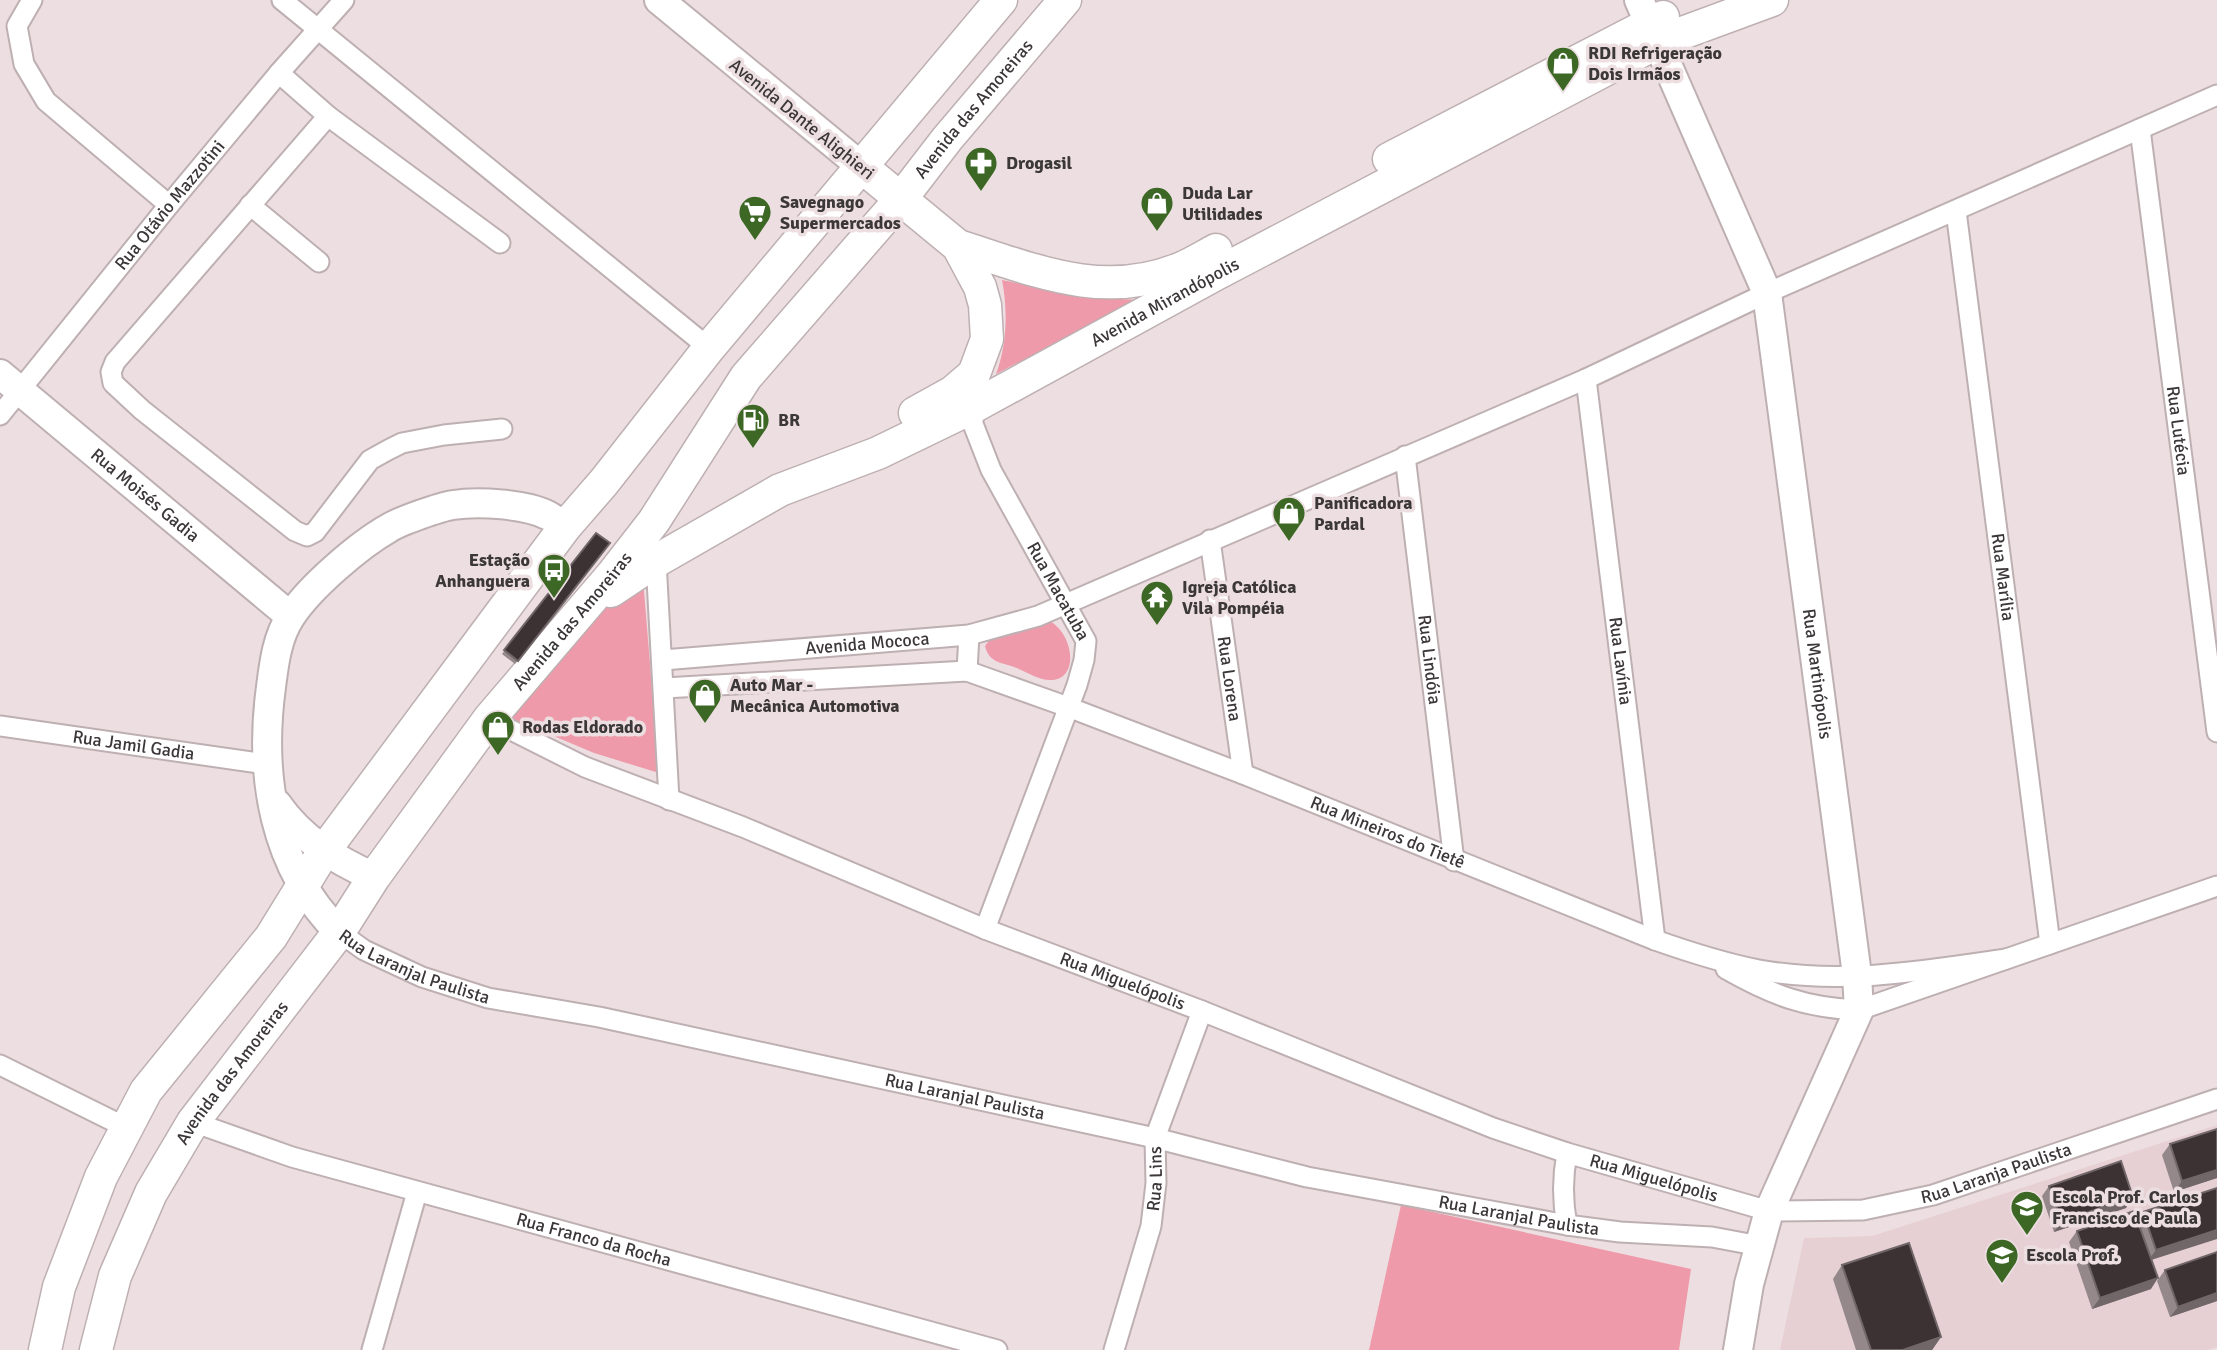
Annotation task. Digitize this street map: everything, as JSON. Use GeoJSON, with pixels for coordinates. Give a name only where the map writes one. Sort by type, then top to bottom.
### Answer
{"type":"FeatureCollection","features":[{"type":"Feature","properties":{"kind":"main road"},"geometry":{"type":"LineString","coordinates":[[46,1350],[59,1286],[101,1177],[146,1091],[271,937],[324,851],[565,527],[604,482],[709,348],[1001,0]]}},
{"type":"Feature","properties":{"kind":"main road","name":"Avenida das Amoreiras"},"geometry":{"type":"LineString","coordinates":[[96,1350],[115,1276],[151,1193],[192,1122],[339,932],[374,877],[489,719],[612,575],[654,521],[746,377],[900,200],[947,139],[1065,0]]}},
{"type":"Feature","properties":{"kind":"main road","name":"Avenida Mirandópolis"},"geometry":{"type":"LineString","coordinates":[[958,246],[1049,275],[1091,283],[1120,284],[1177,270],[1649,22],[1710,0]]}},
{"type":"Feature","properties":{"kind":"main road","name":"Avenida Mirandópolis"},"geometry":{"type":"LineString","coordinates":[[570,625],[617,586],[780,490],[878,453],[973,407],[1216,274],[1649,22],[1772,0]]}},
{"type":"Feature","properties":{"kind":"main road","name":"Avenida Dante Alighieri"},"geometry":{"type":"LineString","coordinates":[[862,167],[958,246],[980,287],[985,305],[987,339],[974,374]]}},
{"type":"Feature","properties":{"kind":"main road"},"geometry":{"type":"LineString","coordinates":[[780,490],[953,392],[974,374]]}},
{"type":"Feature","properties":{"kind":"street"},"geometry":{"type":"LineString","coordinates":[[32,0],[17,26],[24,64],[46,101],[169,205]]}},
{"type":"Feature","properties":{"kind":"street"},"geometry":{"type":"LineString","coordinates":[[282,0],[709,348]]}},
{"type":"Feature","properties":{"kind":"street","name":"Rua Otávio Mazzotini"},"geometry":{"type":"LineString","coordinates":[[0,415],[10,382],[169,205],[344,0]]}},
{"type":"Feature","properties":{"kind":"street","name":"Avenida Dante Alighieri"},"geometry":{"type":"LineString","coordinates":[[659,0],[862,167]]}},
{"type":"Feature","properties":{"kind":"street","name":"Rua Martinópolis"},"geometry":{"type":"LineString","coordinates":[[1649,22],[1767,293],[1857,975],[1859,1010],[1769,1211],[1749,1284],[1738,1350]]}},
{"type":"Feature","properties":{"kind":"street"},"geometry":{"type":"LineString","coordinates":[[279,73],[328,116],[500,243]]}},
{"type":"Feature","properties":{"kind":"street","name":"Avenida Mococa"},"geometry":{"type":"LineString","coordinates":[[663,660],[969,635],[1007,626],[1066,604],[1586,379],[1767,293],[2217,94]]}},
{"type":"Feature","properties":{"kind":"street"},"geometry":{"type":"LineString","coordinates":[[328,116],[115,362],[111,372],[113,383],[142,410],[295,531],[307,536],[315,532],[370,460],[388,450],[402,443],[444,435],[502,429]]}},
{"type":"Feature","properties":{"kind":"street","name":"Rua Lutécia"},"geometry":{"type":"LineString","coordinates":[[2140,128],[2217,732]]}},
{"type":"Feature","properties":{"kind":"street"},"geometry":{"type":"LineString","coordinates":[[250,205],[319,262]]}},
{"type":"Feature","properties":{"kind":"street","name":"Rua Marília"},"geometry":{"type":"LineString","coordinates":[[1956,211],[2050,944]]}},
{"type":"Feature","properties":{"kind":"street","name":"Rua Macatuba"},"geometry":{"type":"LineString","coordinates":[[974,374],[972,424],[991,470],[1086,641],[1084,660],[1068,707],[985,929]]}},
{"type":"Feature","properties":{"kind":"street","name":"Rua Lavínia"},"geometry":{"type":"LineString","coordinates":[[1586,379],[1655,940]]}},
{"type":"Feature","properties":{"kind":"street","name":"Rua Moisés Gadia"},"geometry":{"type":"LineString","coordinates":[[10,382],[290,617]]}},
{"type":"Feature","properties":{"kind":"street","name":"Rua Lindóia"},"geometry":{"type":"LineString","coordinates":[[1405,456],[1454,861]]}},
{"type":"Feature","properties":{"kind":"street","name":"Rua Laranjal Paulista"},"geometry":{"type":"LineString","coordinates":[[565,527],[547,515],[520,507],[453,505],[390,527],[322,581],[290,617],[276,650],[267,718],[266,764],[269,793],[283,843],[311,902],[339,932],[364,950],[422,977],[488,998],[599,1017],[1155,1138],[1307,1177],[1567,1225],[1619,1232],[1712,1237],[1760,1246]]}},
{"type":"Feature","properties":{"kind":"street","name":"Rua Lorena"},"geometry":{"type":"LineString","coordinates":[[1210,540],[1243,774]]}},
{"type":"Feature","properties":{"kind":"street"},"geometry":{"type":"LineString","coordinates":[[656,561],[669,800]]}},
{"type":"Feature","properties":{"kind":"street"},"geometry":{"type":"LineString","coordinates":[[967,671],[969,635]]}},
{"type":"Feature","properties":{"kind":"street","name":"Avenida Mococa"},"geometry":{"type":"LineString","coordinates":[[664,688],[967,671],[1068,707]]}},
{"type":"Feature","properties":{"kind":"street","name":"Rua Mineiros do Tietê"},"geometry":{"type":"LineString","coordinates":[[1068,707],[1243,774],[1655,940],[1708,958],[1760,970],[1803,975],[1914,972],[2006,959]]}},
{"type":"Feature","properties":{"kind":"street","name":"Rua Miguelópolis"},"geometry":{"type":"LineString","coordinates":[[489,719],[585,767],[743,827],[985,929],[1493,1128],[1567,1153],[1769,1211]]}},
{"type":"Feature","properties":{"kind":"street","name":"Rua Jamil Gadia"},"geometry":{"type":"LineString","coordinates":[[0,726],[266,764]]}},
{"type":"Feature","properties":{"kind":"street"},"geometry":{"type":"LineString","coordinates":[[269,793],[296,827],[324,851],[374,877]]}},
{"type":"Feature","properties":{"kind":"street","name":"Rua Mineiros do Tietê"},"geometry":{"type":"LineString","coordinates":[[1708,958],[1748,981],[1791,999],[1827,1009],[1859,1010],[2217,886]]}},
{"type":"Feature","properties":{"kind":"street","name":"Rua Lins"},"geometry":{"type":"LineString","coordinates":[[1114,1350],[1150,1226],[1156,1183],[1155,1138],[1202,1012]]}},
{"type":"Feature","properties":{"kind":"street"},"geometry":{"type":"LineString","coordinates":[[0,1065],[127,1128]]}},
{"type":"Feature","properties":{"kind":"street","name":"Rua Laranja Paulista"},"geometry":{"type":"LineString","coordinates":[[1769,1211],[1863,1210],[1933,1195],[2217,1100]]}},
{"type":"Feature","properties":{"kind":"street","name":"Rua Franco da Rocha"},"geometry":{"type":"LineString","coordinates":[[192,1122],[292,1157],[997,1350]]}},
{"type":"Feature","properties":{"kind":"street"},"geometry":{"type":"LineString","coordinates":[[1567,1153],[1562,1199],[1567,1225]]}},
{"type":"Feature","properties":{"kind":"street"},"geometry":{"type":"LineString","coordinates":[[372,1350],[417,1192]]}},
{"type":"Feature","properties":{"kind":"shaded area"},"geometry":{"type":"Polygon","coordinates":[[[1002,280],[1084,297],[1139,300],[996,374],[1005,328],[1002,280]]]}},
{"type":"Feature","properties":{"kind":"shaded area"},"geometry":{"type":"Polygon","coordinates":[[[643,579],[659,773],[594,753],[511,718],[505,710],[563,635],[643,579]]]}},
{"type":"Feature","properties":{"kind":"shaded area"},"geometry":{"type":"Polygon","coordinates":[[[1045,619],[1055,625],[1068,643],[1070,664],[1060,678],[1041,679],[995,661],[989,655],[985,646],[991,638],[1019,633],[1045,619]]]}},
{"type":"Feature","properties":{"kind":"shaded area","name":"Escola Prof. Carlos Francisco de Paula"},"geometry":{"type":"Polygon","coordinates":[[[2217,1125],[2217,1347],[2208,1350],[1780,1350],[1804,1238],[1872,1236],[2217,1125]]]}},
{"type":"Feature","properties":{"kind":"shaded area"},"geometry":{"type":"Polygon","coordinates":[[[1401,1205],[1691,1269],[1679,1350],[1369,1350],[1401,1205]]]}},
{"type":"Feature","properties":{"kind":"building","name":"Estação Anhanguera"},"geometry":{"type":"Polygon","coordinates":[[[596,533],[610,543],[518,661],[504,650],[596,533]]]}},
{"type":"Feature","properties":{"kind":"building"},"geometry":{"type":"Polygon","coordinates":[[[2217,1129],[2217,1170],[2182,1181],[2170,1144],[2217,1129]]]}},
{"type":"Feature","properties":{"kind":"building"},"geometry":{"type":"Polygon","coordinates":[[[2121,1161],[2133,1197],[2062,1221],[2049,1186],[2121,1161]]]}},
{"type":"Feature","properties":{"kind":"building"},"geometry":{"type":"Polygon","coordinates":[[[2217,1188],[2217,1230],[2156,1250],[2143,1212],[2217,1188]]]}},
{"type":"Feature","properties":{"kind":"building"},"geometry":{"type":"Polygon","coordinates":[[[2134,1211],[2158,1278],[2100,1298],[2077,1231],[2134,1211]]]}},
{"type":"Feature","properties":{"kind":"building"},"geometry":{"type":"Polygon","coordinates":[[[1909,1243],[1941,1337],[1903,1350],[1871,1350],[1842,1265],[1909,1243]]]}},
{"type":"Feature","properties":{"kind":"building"},"geometry":{"type":"Polygon","coordinates":[[[2217,1252],[2217,1293],[2178,1307],[2165,1270],[2217,1252]]]}},
{"type":"Feature","properties":{"kind":"place","name":"RDI Refrigeração Dois Irmãos"},"geometry":{"type":"Point","coordinates":[1563,93]}},
{"type":"Feature","properties":{"kind":"place","name":"Drogasil"},"geometry":{"type":"Point","coordinates":[981,193]}},
{"type":"Feature","properties":{"kind":"place","name":"Duda Lar Utilidades"},"geometry":{"type":"Point","coordinates":[1157,233]}},
{"type":"Feature","properties":{"kind":"place","name":"Savegnago Supermercados"},"geometry":{"type":"Point","coordinates":[755,242]}},
{"type":"Feature","properties":{"kind":"place","name":"BR"},"geometry":{"type":"Point","coordinates":[753,450]}},
{"type":"Feature","properties":{"kind":"place","name":"Panificadora Pardal"},"geometry":{"type":"Point","coordinates":[1289,543]}},
{"type":"Feature","properties":{"kind":"place","name":"Estação Anhanguera"},"geometry":{"type":"Point","coordinates":[554,600]}},
{"type":"Feature","properties":{"kind":"place","name":"Igreja Católica Vila Pompéia"},"geometry":{"type":"Point","coordinates":[1157,627]}},
{"type":"Feature","properties":{"kind":"place","name":"Auto Mar - Mecânica Automotiva"},"geometry":{"type":"Point","coordinates":[705,725]}},
{"type":"Feature","properties":{"kind":"place","name":"Rodas Eldorado"},"geometry":{"type":"Point","coordinates":[498,757]}},
{"type":"Feature","properties":{"kind":"place","name":"Escola Prof. Carlos Francisco de Paula"},"geometry":{"type":"Point","coordinates":[2027,1237]}},
{"type":"Feature","properties":{"kind":"place","name":"Escola Prof."},"geometry":{"type":"Point","coordinates":[2002,1285]}}]}
